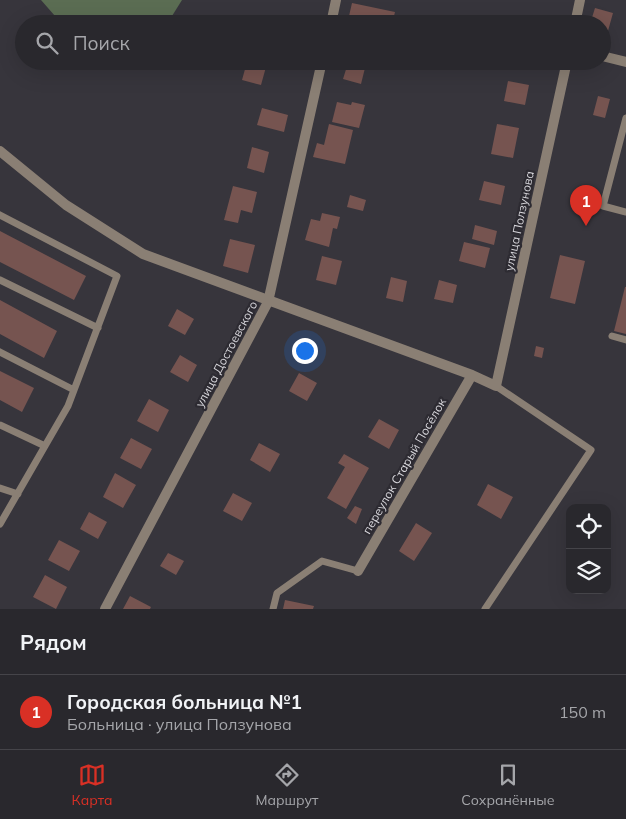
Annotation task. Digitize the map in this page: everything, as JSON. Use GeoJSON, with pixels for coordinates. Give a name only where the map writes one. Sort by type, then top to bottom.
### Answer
{"type":"FeatureCollection","features":[{"type":"Feature","properties":{"kind":"street"},"geometry":{"type":"LineString","coordinates":[[333,15],[336,0]]}},
{"type":"Feature","properties":{"kind":"street"},"geometry":{"type":"LineString","coordinates":[[577,15],[580,0]]}},
{"type":"Feature","properties":{"kind":"street"},"geometry":{"type":"LineString","coordinates":[[611,58],[626,62]]}},
{"type":"Feature","properties":{"kind":"street","name":"улица Достоевского"},"geometry":{"type":"LineString","coordinates":[[105,609],[268,302],[320,70]]}},
{"type":"Feature","properties":{"kind":"street","name":"улица Ползунова"},"geometry":{"type":"LineString","coordinates":[[496,386],[565,70]]}},
{"type":"Feature","properties":{"kind":"street"},"geometry":{"type":"LineString","coordinates":[[0,151],[66,205],[143,254],[268,302],[472,375],[496,386]]}},
{"type":"Feature","properties":{"kind":"street","name":"переулок Старый Посёлок"},"geometry":{"type":"LineString","coordinates":[[358,571],[472,375]]}},
{"type":"Feature","properties":{"kind":"lane"},"geometry":{"type":"LineString","coordinates":[[626,118],[603,206],[626,212]]}},
{"type":"Feature","properties":{"kind":"lane"},"geometry":{"type":"LineString","coordinates":[[0,215],[117,276],[68,406],[0,524]]}},
{"type":"Feature","properties":{"kind":"lane"},"geometry":{"type":"LineString","coordinates":[[0,280],[98,328]]}},
{"type":"Feature","properties":{"kind":"lane"},"geometry":{"type":"LineString","coordinates":[[612,336],[626,340]]}},
{"type":"Feature","properties":{"kind":"lane"},"geometry":{"type":"LineString","coordinates":[[0,352],[74,390]]}},
{"type":"Feature","properties":{"kind":"lane"},"geometry":{"type":"LineString","coordinates":[[485,609],[591,450],[496,386]]}},
{"type":"Feature","properties":{"kind":"lane"},"geometry":{"type":"LineString","coordinates":[[0,425],[45,446]]}},
{"type":"Feature","properties":{"kind":"lane"},"geometry":{"type":"LineString","coordinates":[[0,488],[18,494]]}},
{"type":"Feature","properties":{"kind":"lane"},"geometry":{"type":"LineString","coordinates":[[273,609],[277,593],[322,561],[358,571]]}},
{"type":"Feature","properties":{"kind":"green space"},"geometry":{"type":"Polygon","coordinates":[[[41,0],[182,0],[173,15],[54,15],[41,0]]]}},
{"type":"Feature","properties":{"kind":"building"},"geometry":{"type":"Polygon","coordinates":[[[352,3],[395,12],[394,15],[349,15],[352,3]]]}},
{"type":"Feature","properties":{"kind":"building"},"geometry":{"type":"Polygon","coordinates":[[[595,8],[613,13],[611,20],[611,15],[593,15],[595,8]]]}},
{"type":"Feature","properties":{"kind":"building"},"geometry":{"type":"Polygon","coordinates":[[[245,70],[265,70],[261,85],[242,80],[245,70]]]}},
{"type":"Feature","properties":{"kind":"building"},"geometry":{"type":"Polygon","coordinates":[[[346,70],[364,70],[361,84],[343,79],[346,70]]]}},
{"type":"Feature","properties":{"kind":"building"},"geometry":{"type":"Polygon","coordinates":[[[508,81],[529,85],[525,105],[504,101],[508,81]]]}},
{"type":"Feature","properties":{"kind":"building"},"geometry":{"type":"Polygon","coordinates":[[[598,96],[610,99],[605,118],[593,115],[598,96]]]}},
{"type":"Feature","properties":{"kind":"building"},"geometry":{"type":"Polygon","coordinates":[[[337,102],[351,105],[352,102],[365,105],[359,128],[332,122],[337,102]]]}},
{"type":"Feature","properties":{"kind":"building"},"geometry":{"type":"Polygon","coordinates":[[[262,108],[288,115],[284,132],[257,125],[262,108]]]}},
{"type":"Feature","properties":{"kind":"building"},"geometry":{"type":"Polygon","coordinates":[[[329,124],[353,130],[345,164],[313,157],[317,143],[324,145],[329,124]]]}},
{"type":"Feature","properties":{"kind":"building"},"geometry":{"type":"Polygon","coordinates":[[[497,124],[519,128],[513,158],[491,154],[497,124]]]}},
{"type":"Feature","properties":{"kind":"building"},"geometry":{"type":"Polygon","coordinates":[[[252,147],[269,152],[264,173],[247,168],[252,147]]]}},
{"type":"Feature","properties":{"kind":"building"},"geometry":{"type":"Polygon","coordinates":[[[484,181],[505,186],[501,205],[479,200],[484,181]]]}},
{"type":"Feature","properties":{"kind":"building"},"geometry":{"type":"Polygon","coordinates":[[[233,186],[257,192],[252,213],[241,210],[238,223],[224,220],[233,186]]]}},
{"type":"Feature","properties":{"kind":"building"},"geometry":{"type":"Polygon","coordinates":[[[350,195],[366,200],[363,211],[347,207],[350,195]]]}},
{"type":"Feature","properties":{"kind":"building"},"geometry":{"type":"Polygon","coordinates":[[[322,213],[340,217],[337,229],[333,228],[329,247],[305,240],[311,219],[320,221],[322,213]]]}},
{"type":"Feature","properties":{"kind":"building"},"geometry":{"type":"Polygon","coordinates":[[[475,225],[497,231],[494,245],[472,239],[475,225]]]}},
{"type":"Feature","properties":{"kind":"building"},"geometry":{"type":"Polygon","coordinates":[[[0,231],[86,276],[74,300],[0,262],[0,231]]]}},
{"type":"Feature","properties":{"kind":"building"},"geometry":{"type":"Polygon","coordinates":[[[230,239],[255,245],[248,273],[223,266],[230,239]]]}},
{"type":"Feature","properties":{"kind":"building"},"geometry":{"type":"Polygon","coordinates":[[[464,242],[490,248],[485,268],[459,261],[464,242]]]}},
{"type":"Feature","properties":{"kind":"building"},"geometry":{"type":"Polygon","coordinates":[[[560,255],[585,261],[575,304],[550,298],[560,255]]]}},
{"type":"Feature","properties":{"kind":"building"},"geometry":{"type":"Polygon","coordinates":[[[322,256],[342,261],[336,285],[316,280],[322,256]]]}},
{"type":"Feature","properties":{"kind":"building"},"geometry":{"type":"Polygon","coordinates":[[[391,277],[407,281],[403,302],[386,298],[391,277]]]}},
{"type":"Feature","properties":{"kind":"building"},"geometry":{"type":"Polygon","coordinates":[[[439,280],[457,285],[453,303],[434,299],[439,280]]]}},
{"type":"Feature","properties":{"kind":"building"},"geometry":{"type":"Polygon","coordinates":[[[626,287],[626,334],[614,331],[626,287]]]}},
{"type":"Feature","properties":{"kind":"building"},"geometry":{"type":"Polygon","coordinates":[[[0,300],[57,331],[44,358],[0,334],[0,300]]]}},
{"type":"Feature","properties":{"kind":"building"},"geometry":{"type":"Polygon","coordinates":[[[177,309],[194,319],[185,335],[168,326],[177,309]]]}},
{"type":"Feature","properties":{"kind":"building"},"geometry":{"type":"Polygon","coordinates":[[[536,346],[544,348],[542,358],[534,356],[536,346]]]}},
{"type":"Feature","properties":{"kind":"building"},"geometry":{"type":"Polygon","coordinates":[[[180,355],[197,365],[188,382],[170,372],[180,355]]]}},
{"type":"Feature","properties":{"kind":"building"},"geometry":{"type":"Polygon","coordinates":[[[0,371],[34,388],[22,412],[0,400],[0,371]]]}},
{"type":"Feature","properties":{"kind":"building"},"geometry":{"type":"Polygon","coordinates":[[[299,373],[317,383],[307,401],[289,391],[299,373]]]}},
{"type":"Feature","properties":{"kind":"building"},"geometry":{"type":"Polygon","coordinates":[[[149,399],[169,410],[158,432],[137,421],[149,399]]]}},
{"type":"Feature","properties":{"kind":"building"},"geometry":{"type":"Polygon","coordinates":[[[379,419],[399,430],[389,449],[368,437],[379,419]]]}},
{"type":"Feature","properties":{"kind":"building"},"geometry":{"type":"Polygon","coordinates":[[[131,438],[152,449],[141,469],[120,458],[131,438]]]}},
{"type":"Feature","properties":{"kind":"building"},"geometry":{"type":"Polygon","coordinates":[[[259,443],[280,454],[270,472],[250,460],[259,443]]]}},
{"type":"Feature","properties":{"kind":"building"},"geometry":{"type":"Polygon","coordinates":[[[344,454],[369,468],[346,509],[327,498],[345,467],[338,463],[344,454]]]}},
{"type":"Feature","properties":{"kind":"building"},"geometry":{"type":"Polygon","coordinates":[[[115,473],[136,485],[123,508],[103,497],[115,473]]]}},
{"type":"Feature","properties":{"kind":"building"},"geometry":{"type":"Polygon","coordinates":[[[488,484],[513,497],[501,519],[477,505],[488,484]]]}},
{"type":"Feature","properties":{"kind":"building"},"geometry":{"type":"Polygon","coordinates":[[[233,493],[252,503],[242,521],[223,511],[233,493]]]}},
{"type":"Feature","properties":{"kind":"building"},"geometry":{"type":"Polygon","coordinates":[[[355,506],[362,509],[356,524],[347,518],[355,506]]]}},
{"type":"Feature","properties":{"kind":"building"},"geometry":{"type":"Polygon","coordinates":[[[89,512],[107,522],[98,539],[80,529],[89,512]]]}},
{"type":"Feature","properties":{"kind":"building"},"geometry":{"type":"Polygon","coordinates":[[[416,523],[432,533],[414,561],[399,551],[416,523]]]}},
{"type":"Feature","properties":{"kind":"building"},"geometry":{"type":"Polygon","coordinates":[[[59,540],[80,551],[69,571],[48,560],[59,540]]]}},
{"type":"Feature","properties":{"kind":"building"},"geometry":{"type":"Polygon","coordinates":[[[168,553],[184,561],[176,575],[160,566],[168,553]]]}},
{"type":"Feature","properties":{"kind":"building"},"geometry":{"type":"Polygon","coordinates":[[[45,575],[67,587],[56,609],[33,597],[45,575]]]}},
{"type":"Feature","properties":{"kind":"building"},"geometry":{"type":"Polygon","coordinates":[[[130,596],[151,607],[150,609],[123,609],[130,596]]]}},
{"type":"Feature","properties":{"kind":"building"},"geometry":{"type":"Polygon","coordinates":[[[285,600],[314,606],[313,609],[283,609],[285,600]]]}},
{"type":"Feature","properties":{"kind":"place","name":"Городская больница №1"},"geometry":{"type":"Point","coordinates":[586,226]}}]}
